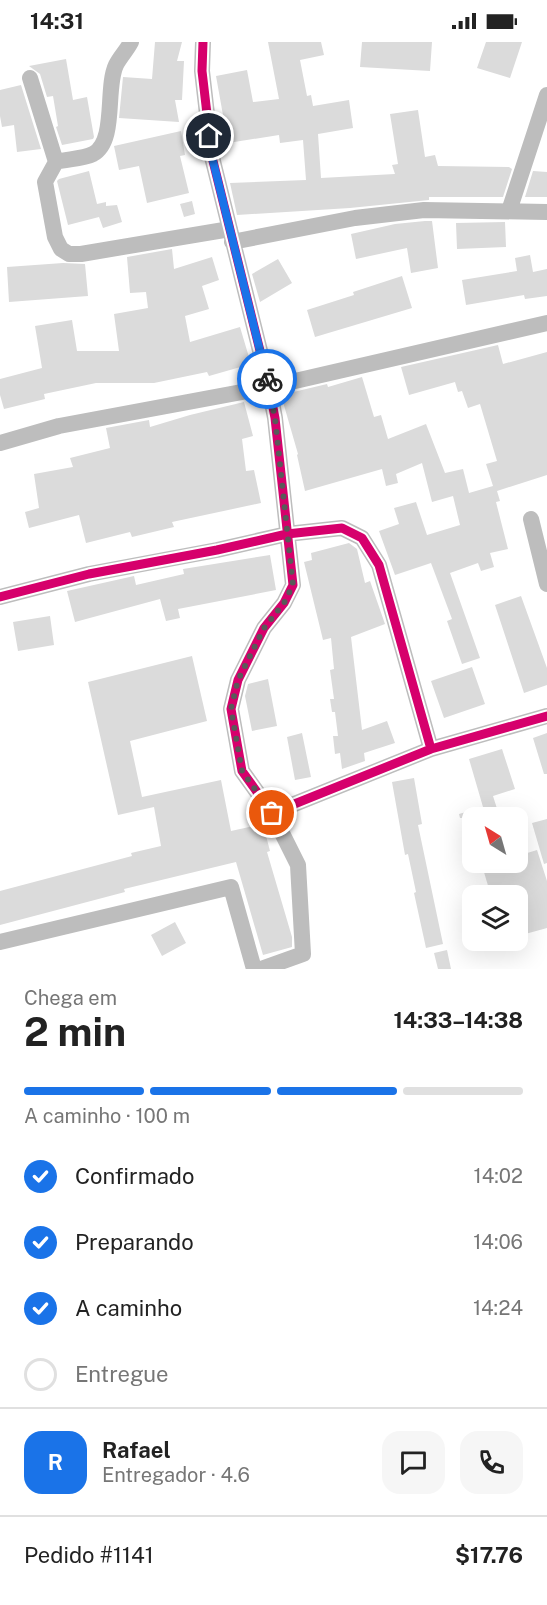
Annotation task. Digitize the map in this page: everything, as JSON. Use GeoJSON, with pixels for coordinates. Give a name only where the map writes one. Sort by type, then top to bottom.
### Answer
{"type":"FeatureCollection","features":[{"type":"Feature","properties":{"kind":"street"},"geometry":{"type":"LineString","coordinates":[[56,162],[92,154],[101,147],[107,129],[115,66],[131,42]]}},
{"type":"Feature","properties":{"kind":"street"},"geometry":{"type":"LineString","coordinates":[[203,42],[202,71],[212,157],[275,418],[293,585],[284,603],[264,628],[238,680],[231,709],[242,771],[272,813],[298,865],[303,954],[261,969]]}},
{"type":"Feature","properties":{"kind":"street"},"geometry":{"type":"LineString","coordinates":[[30,78],[56,162],[45,182],[55,237],[62,249],[69,254],[424,210],[547,212]]}},
{"type":"Feature","properties":{"kind":"street"},"geometry":{"type":"LineString","coordinates":[[509,211],[547,95]]}},
{"type":"Feature","properties":{"kind":"street"},"geometry":{"type":"LineString","coordinates":[[0,442],[59,426],[269,387],[547,323]]}},
{"type":"Feature","properties":{"kind":"street"},"geometry":{"type":"LineString","coordinates":[[531,519],[547,584]]}},
{"type":"Feature","properties":{"kind":"street"},"geometry":{"type":"LineString","coordinates":[[0,597],[89,574],[217,550],[287,534],[342,528],[362,538],[379,565],[431,749]]}},
{"type":"Feature","properties":{"kind":"street"},"geometry":{"type":"LineString","coordinates":[[272,813],[431,749],[547,716]]}},
{"type":"Feature","properties":{"kind":"street"},"geometry":{"type":"LineString","coordinates":[[0,942],[231,887],[254,969]]}},
{"type":"Feature","properties":{"kind":"building"},"geometry":{"type":"Polygon","coordinates":[[[155,42],[182,42],[177,61],[184,61],[182,100],[175,100],[179,122],[119,118],[123,77],[152,79],[155,42]]]}},
{"type":"Feature","properties":{"kind":"building"},"geometry":{"type":"Polygon","coordinates":[[[268,42],[321,42],[324,55],[300,60],[307,96],[311,95],[313,106],[349,100],[353,128],[318,134],[321,178],[395,174],[392,165],[398,164],[390,114],[418,110],[425,157],[435,155],[438,166],[509,167],[512,169],[503,197],[429,197],[429,200],[350,208],[237,215],[230,183],[306,180],[303,140],[280,143],[279,135],[228,143],[216,76],[247,70],[253,102],[279,99],[268,42]]]}},
{"type":"Feature","properties":{"kind":"building"},"geometry":{"type":"Polygon","coordinates":[[[362,42],[432,42],[430,71],[360,67],[362,42]]]}},
{"type":"Feature","properties":{"kind":"building"},"geometry":{"type":"Polygon","coordinates":[[[486,42],[522,42],[510,78],[477,68],[486,42]]]}},
{"type":"Feature","properties":{"kind":"building"},"geometry":{"type":"Polygon","coordinates":[[[66,59],[73,100],[87,97],[94,137],[62,145],[56,127],[58,126],[53,96],[47,97],[40,74],[29,66],[66,59]]]}},
{"type":"Feature","properties":{"kind":"building"},"geometry":{"type":"Polygon","coordinates":[[[21,85],[41,149],[17,152],[14,125],[2,127],[0,90],[21,85]]]}},
{"type":"Feature","properties":{"kind":"building"},"geometry":{"type":"Polygon","coordinates":[[[181,131],[185,155],[180,156],[189,193],[147,203],[139,166],[119,170],[114,146],[181,131]]]}},
{"type":"Feature","properties":{"kind":"building"},"geometry":{"type":"Polygon","coordinates":[[[89,171],[97,204],[106,202],[106,206],[117,205],[122,222],[103,228],[99,217],[68,225],[57,181],[89,171]]]}},
{"type":"Feature","properties":{"kind":"building"},"geometry":{"type":"Polygon","coordinates":[[[533,171],[547,172],[547,197],[525,197],[533,171]]]}},
{"type":"Feature","properties":{"kind":"building"},"geometry":{"type":"Polygon","coordinates":[[[192,201],[195,214],[184,217],[180,204],[192,201]]]}},
{"type":"Feature","properties":{"kind":"building"},"geometry":{"type":"Polygon","coordinates":[[[432,221],[438,268],[411,273],[407,248],[356,259],[351,234],[395,224],[432,221]]]}},
{"type":"Feature","properties":{"kind":"building"},"geometry":{"type":"Polygon","coordinates":[[[505,222],[506,247],[457,249],[456,223],[505,222]]]}},
{"type":"Feature","properties":{"kind":"building"},"geometry":{"type":"Polygon","coordinates":[[[172,249],[174,269],[212,257],[219,280],[202,286],[209,309],[185,316],[190,342],[240,327],[251,364],[209,376],[207,372],[154,383],[96,383],[44,394],[45,399],[4,409],[0,395],[0,379],[42,368],[35,326],[72,320],[77,351],[119,351],[114,314],[148,308],[146,292],[130,293],[127,257],[172,249]]]}},
{"type":"Feature","properties":{"kind":"building"},"geometry":{"type":"Polygon","coordinates":[[[530,255],[533,272],[547,269],[547,296],[525,299],[524,295],[466,305],[462,280],[517,271],[515,258],[530,255]]]}},
{"type":"Feature","properties":{"kind":"building"},"geometry":{"type":"Polygon","coordinates":[[[278,259],[292,283],[260,302],[252,274],[278,259]]]}},
{"type":"Feature","properties":{"kind":"building"},"geometry":{"type":"Polygon","coordinates":[[[63,263],[85,264],[88,296],[9,302],[7,267],[63,263]]]}},
{"type":"Feature","properties":{"kind":"building"},"geometry":{"type":"Polygon","coordinates":[[[402,276],[412,308],[315,337],[307,310],[402,276]]]}},
{"type":"Feature","properties":{"kind":"building"},"geometry":{"type":"Polygon","coordinates":[[[498,345],[503,364],[547,352],[547,475],[497,491],[500,501],[496,502],[508,549],[490,553],[494,567],[481,571],[478,563],[450,573],[480,658],[462,664],[447,621],[452,619],[431,563],[395,575],[379,531],[399,524],[394,508],[416,502],[427,535],[460,525],[453,496],[432,502],[422,463],[396,474],[398,483],[386,486],[382,469],[305,491],[298,454],[281,395],[327,384],[328,387],[362,377],[374,417],[381,415],[388,439],[426,424],[445,473],[463,469],[469,493],[493,486],[486,464],[497,461],[480,404],[468,408],[462,391],[458,392],[455,382],[409,395],[401,367],[498,345]]]}},
{"type":"Feature","properties":{"kind":"building"},"geometry":{"type":"Polygon","coordinates":[[[244,402],[253,436],[242,439],[246,471],[254,470],[261,503],[172,522],[174,527],[132,537],[130,532],[86,543],[79,515],[29,528],[25,512],[39,508],[34,474],[73,467],[70,458],[110,448],[106,428],[149,420],[150,427],[244,402]]]}},
{"type":"Feature","properties":{"kind":"building"},"geometry":{"type":"Polygon","coordinates":[[[349,543],[357,549],[365,583],[370,581],[385,624],[351,637],[362,730],[387,721],[395,743],[364,753],[365,761],[342,769],[340,753],[335,754],[333,736],[338,736],[335,712],[332,712],[330,699],[334,699],[330,670],[334,669],[331,638],[323,640],[304,562],[312,560],[311,553],[349,543]]]}},
{"type":"Feature","properties":{"kind":"building"},"geometry":{"type":"Polygon","coordinates":[[[270,555],[276,590],[178,609],[180,618],[166,621],[160,599],[75,622],[67,591],[134,576],[136,585],[184,574],[183,569],[270,555]]]}},
{"type":"Feature","properties":{"kind":"building"},"geometry":{"type":"Polygon","coordinates":[[[521,596],[547,668],[547,685],[524,693],[495,605],[521,596]]]}},
{"type":"Feature","properties":{"kind":"building"},"geometry":{"type":"Polygon","coordinates":[[[50,616],[54,645],[18,651],[13,622],[50,616]]]}},
{"type":"Feature","properties":{"kind":"building"},"geometry":{"type":"Polygon","coordinates":[[[192,656],[207,721],[130,741],[142,797],[221,780],[231,831],[263,824],[270,851],[267,852],[292,937],[292,947],[263,955],[236,862],[124,889],[125,892],[0,925],[0,891],[132,856],[131,853],[161,846],[154,807],[118,815],[88,682],[192,656]]]}},
{"type":"Feature","properties":{"kind":"building"},"geometry":{"type":"Polygon","coordinates":[[[472,667],[485,704],[444,718],[431,681],[472,667]]]}},
{"type":"Feature","properties":{"kind":"building"},"geometry":{"type":"Polygon","coordinates":[[[268,679],[277,726],[252,731],[245,696],[248,684],[268,679]]]}},
{"type":"Feature","properties":{"kind":"building"},"geometry":{"type":"Polygon","coordinates":[[[302,733],[311,777],[295,780],[287,737],[302,733]]]}},
{"type":"Feature","properties":{"kind":"building"},"geometry":{"type":"Polygon","coordinates":[[[547,733],[547,774],[544,774],[533,738],[547,733]]]}},
{"type":"Feature","properties":{"kind":"building"},"geometry":{"type":"Polygon","coordinates":[[[502,749],[515,789],[493,796],[496,807],[483,807],[469,759],[502,749]]]}},
{"type":"Feature","properties":{"kind":"building"},"geometry":{"type":"Polygon","coordinates":[[[414,778],[422,824],[418,825],[443,944],[426,948],[408,854],[405,855],[392,782],[414,778]]]}},
{"type":"Feature","properties":{"kind":"building"},"geometry":{"type":"Polygon","coordinates":[[[547,819],[547,863],[544,864],[532,823],[547,819]]]}},
{"type":"Feature","properties":{"kind":"building"},"geometry":{"type":"Polygon","coordinates":[[[537,850],[547,881],[547,928],[528,933],[528,885],[488,885],[484,873],[528,873],[528,853],[537,850]]]}},
{"type":"Feature","properties":{"kind":"building"},"geometry":{"type":"Polygon","coordinates":[[[175,922],[186,943],[162,956],[151,935],[175,922]]]}},
{"type":"Feature","properties":{"kind":"building"},"geometry":{"type":"Polygon","coordinates":[[[447,950],[451,969],[438,969],[434,953],[447,950]]]}},
{"type":"Feature","properties":{"kind":"cycle path"},"geometry":{"type":"LineString","coordinates":[[203,42],[202,71],[212,157],[275,418],[293,585],[284,603],[264,628],[238,680],[231,709],[242,771],[272,813],[431,749],[547,716]]}},
{"type":"Feature","properties":{"kind":"cycle path"},"geometry":{"type":"LineString","coordinates":[[0,597],[89,574],[217,550],[287,534],[342,528],[362,538],[379,565],[431,749]]}},
{"type":"Feature","properties":{"kind":"way so far"},"geometry":{"type":"LineString","coordinates":[[267,379],[275,418],[293,585],[284,603],[264,628],[238,680],[231,709],[242,771],[272,813]]}},
{"type":"Feature","properties":{"kind":"route"},"geometry":{"type":"LineString","coordinates":[[209,136],[212,157],[267,379]]}}]}
